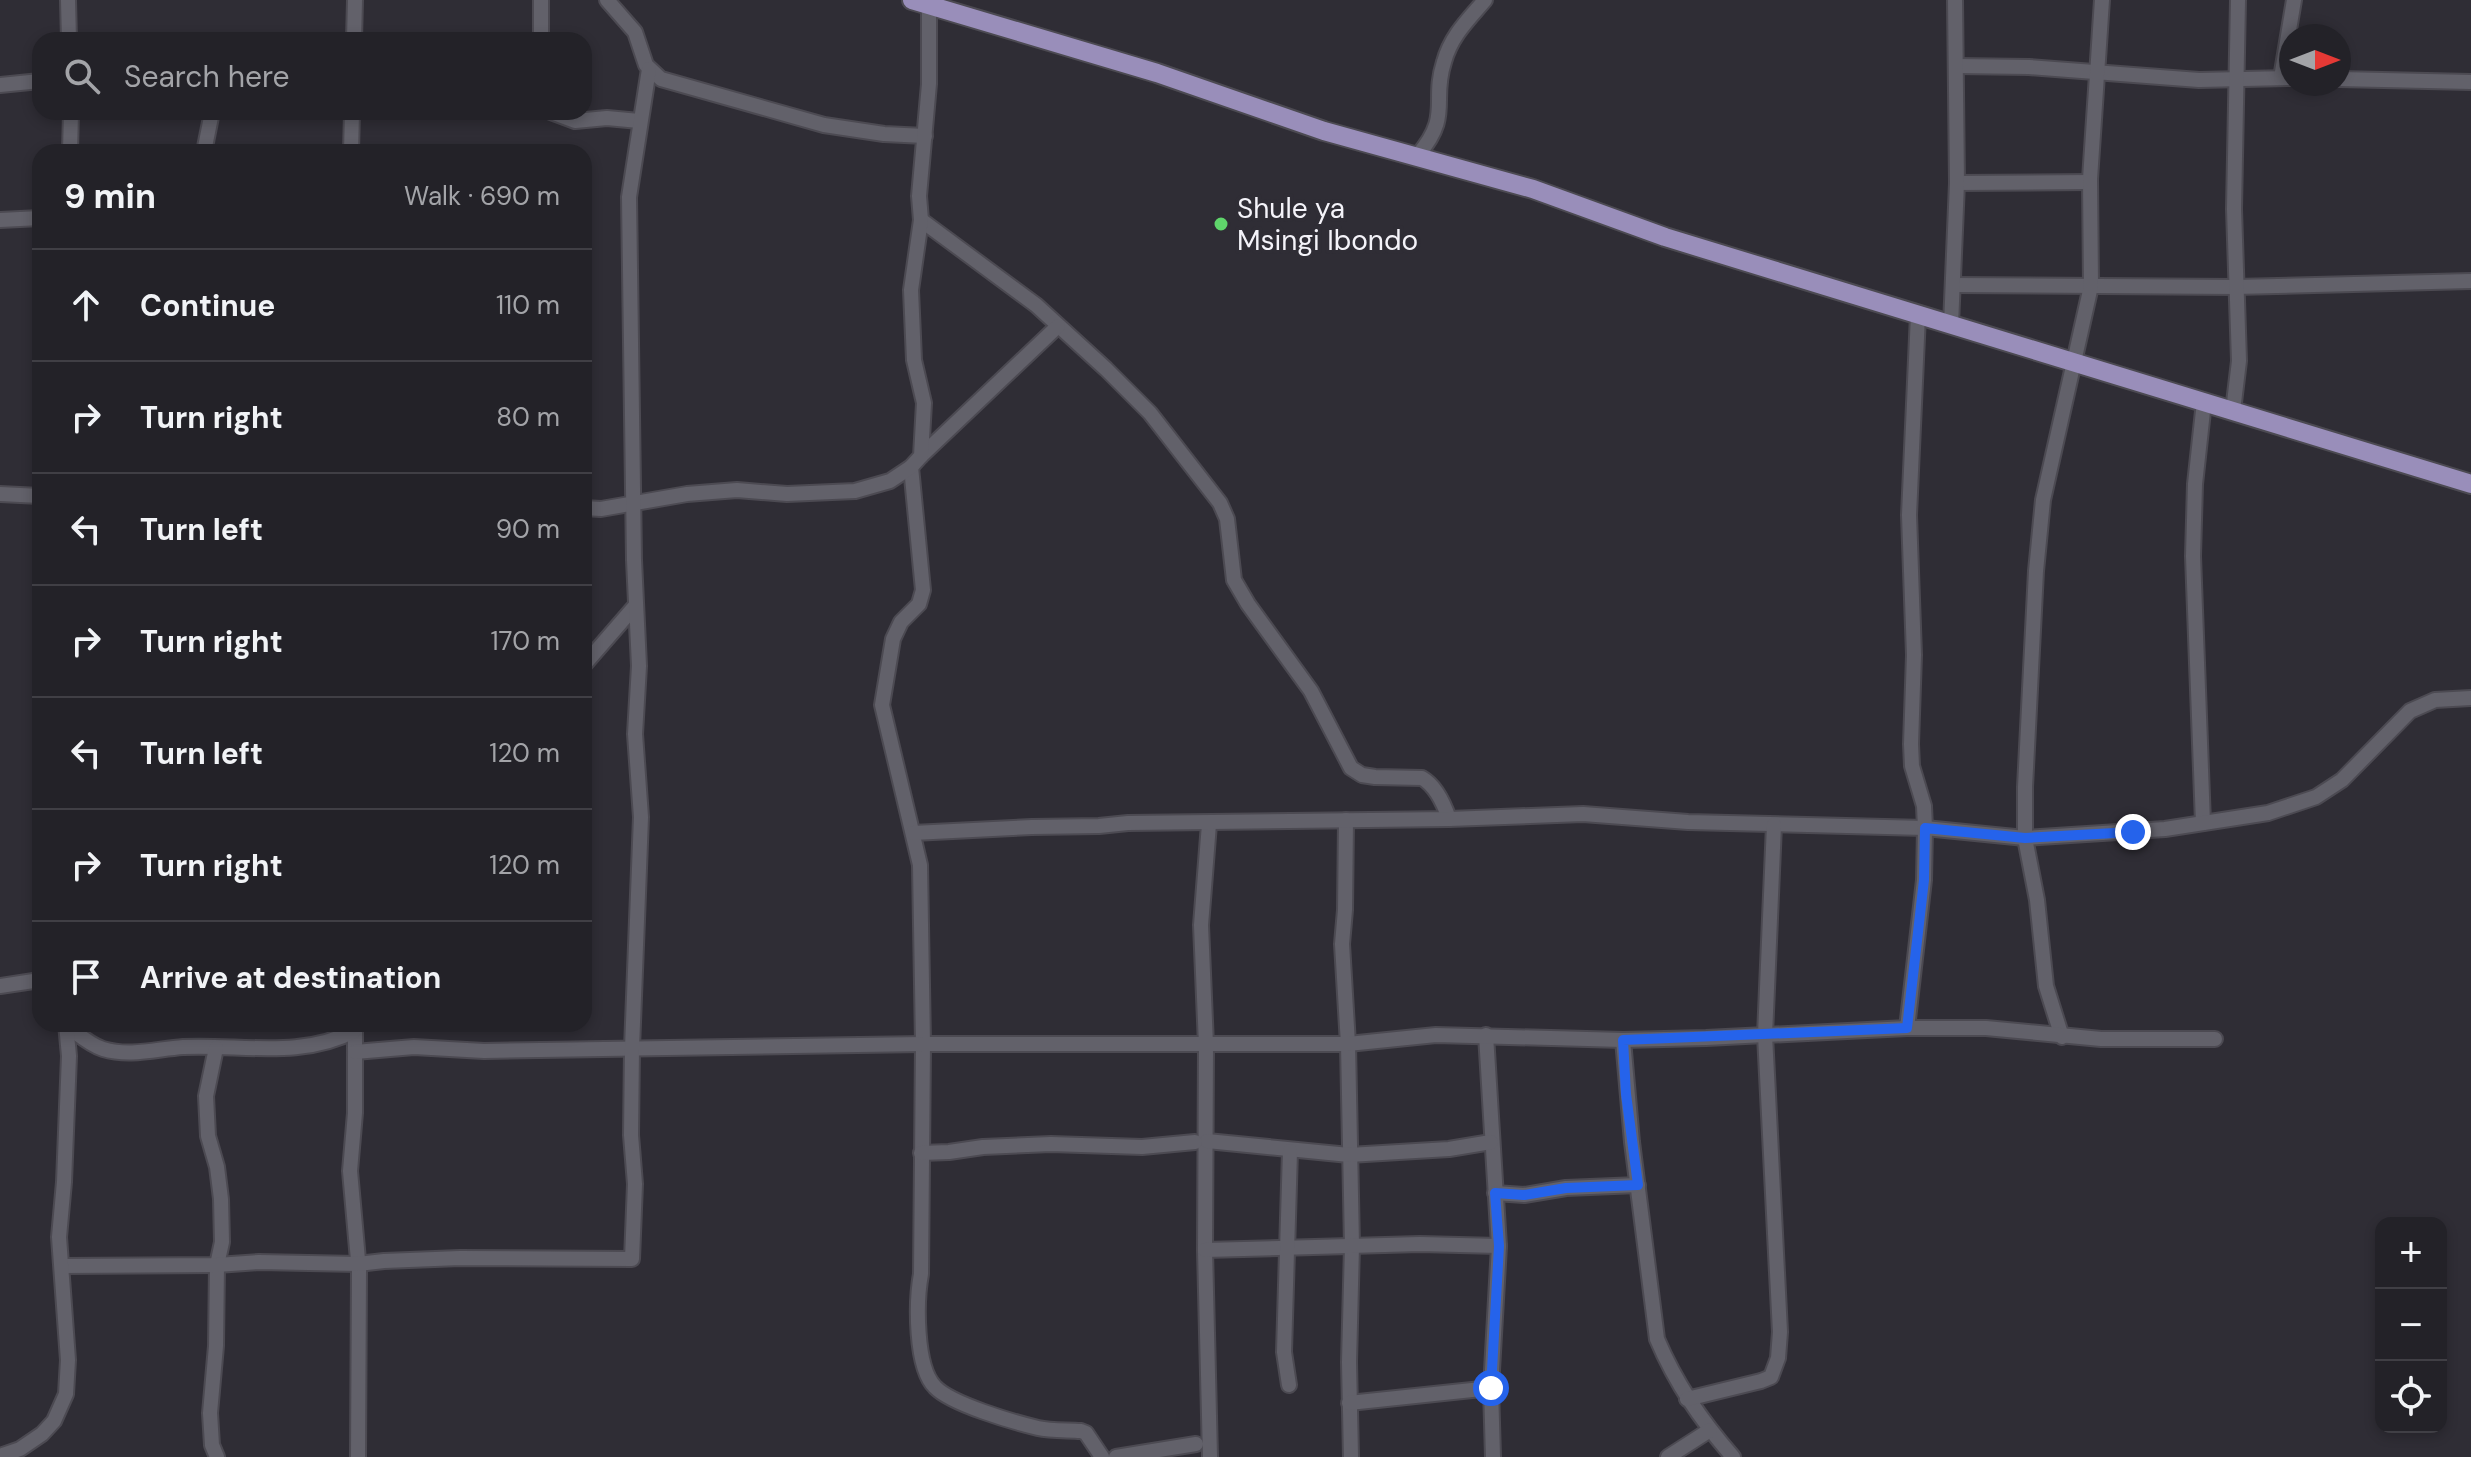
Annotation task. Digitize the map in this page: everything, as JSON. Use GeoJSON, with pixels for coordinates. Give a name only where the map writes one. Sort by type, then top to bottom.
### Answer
{"type":"FeatureCollection","features":[{"type":"Feature","properties":{"kind":"main road"},"geometry":{"type":"LineString","coordinates":[[921,3],[1157,73],[1324,131],[1533,189],[1665,237],[2471,484]]}},
{"type":"Feature","properties":{"kind":"street"},"geometry":{"type":"LineString","coordinates":[[68,0],[69,32]]}},
{"type":"Feature","properties":{"kind":"street"},"geometry":{"type":"LineString","coordinates":[[354,32],[355,0]]}},
{"type":"Feature","properties":{"kind":"street"},"geometry":{"type":"LineString","coordinates":[[541,0],[541,32]]}},
{"type":"Feature","properties":{"kind":"street"},"geometry":{"type":"LineString","coordinates":[[63,1266],[259,1262],[358,1264],[460,1258],[632,1259],[635,1184],[631,1135],[632,1048],[641,817],[635,734],[639,666],[629,197],[649,69],[635,32],[607,0]]}},
{"type":"Feature","properties":{"kind":"street"},"geometry":{"type":"LineString","coordinates":[[1418,155],[1429,142],[1439,117],[1441,72],[1450,47],[1467,19],[1485,0]]}},
{"type":"Feature","properties":{"kind":"street"},"geometry":{"type":"LineString","coordinates":[[1951,325],[1957,183],[1955,0]]}},
{"type":"Feature","properties":{"kind":"street"},"geometry":{"type":"LineString","coordinates":[[2062,1037],[2046,986],[2037,900],[2025,838],[2025,787],[2040,528],[2049,470],[2091,286],[2090,182],[2102,0]]}},
{"type":"Feature","properties":{"kind":"street"},"geometry":{"type":"LineString","coordinates":[[2233,411],[2239,361],[2234,209],[2238,0]]}},
{"type":"Feature","properties":{"kind":"street"},"geometry":{"type":"LineString","coordinates":[[2292,24],[2294,0]]}},
{"type":"Feature","properties":{"kind":"street"},"geometry":{"type":"LineString","coordinates":[[921,3],[929,84],[919,196],[921,220],[911,290],[914,360],[924,403],[916,461],[923,590],[919,604],[901,622],[893,639],[882,705],[920,865],[923,1044],[921,1358],[933,1386],[950,1399],[1039,1428],[1086,1433],[1102,1457]]}},
{"type":"Feature","properties":{"kind":"street"},"geometry":{"type":"LineString","coordinates":[[1957,66],[2029,67],[2199,80],[2279,78]]}},
{"type":"Feature","properties":{"kind":"street"},"geometry":{"type":"LineString","coordinates":[[649,69],[670,83],[699,88],[824,125],[884,134],[925,136]]}},
{"type":"Feature","properties":{"kind":"street"},"geometry":{"type":"LineString","coordinates":[[2351,79],[2471,82]]}},
{"type":"Feature","properties":{"kind":"street"},"geometry":{"type":"LineString","coordinates":[[0,85],[32,82]]}},
{"type":"Feature","properties":{"kind":"street"},"geometry":{"type":"LineString","coordinates":[[592,119],[639,121]]}},
{"type":"Feature","properties":{"kind":"street"},"geometry":{"type":"LineString","coordinates":[[70,144],[71,120]]}},
{"type":"Feature","properties":{"kind":"street"},"geometry":{"type":"LineString","coordinates":[[206,144],[210,120]]}},
{"type":"Feature","properties":{"kind":"street"},"geometry":{"type":"LineString","coordinates":[[351,144],[352,120]]}},
{"type":"Feature","properties":{"kind":"street"},"geometry":{"type":"LineString","coordinates":[[1957,183],[2090,182]]}},
{"type":"Feature","properties":{"kind":"street"},"geometry":{"type":"LineString","coordinates":[[0,220],[32,218]]}},
{"type":"Feature","properties":{"kind":"street"},"geometry":{"type":"LineString","coordinates":[[921,220],[999,276],[1058,326],[1150,413],[1220,503],[1227,519],[1234,580],[1311,691],[1351,768],[1362,775],[1422,778],[1440,799],[1449,819]]}},
{"type":"Feature","properties":{"kind":"street"},"geometry":{"type":"LineString","coordinates":[[1954,285],[2235,287],[2471,281]]}},
{"type":"Feature","properties":{"kind":"street"},"geometry":{"type":"LineString","coordinates":[[1907,1028],[1924,880],[1925,828],[1924,806],[1912,766],[1911,744],[1914,655],[1909,515],[1918,315]]}},
{"type":"Feature","properties":{"kind":"street"},"geometry":{"type":"LineString","coordinates":[[592,508],[737,490],[787,494],[855,491],[890,481],[916,461],[1058,326]]}},
{"type":"Feature","properties":{"kind":"street"},"geometry":{"type":"LineString","coordinates":[[2203,823],[2193,556],[2195,484],[2204,402]]}},
{"type":"Feature","properties":{"kind":"street"},"geometry":{"type":"LineString","coordinates":[[0,494],[32,496]]}},
{"type":"Feature","properties":{"kind":"street"},"geometry":{"type":"LineString","coordinates":[[592,656],[636,605]]}},
{"type":"Feature","properties":{"kind":"street"},"geometry":{"type":"LineString","coordinates":[[913,833],[1128,823],[1209,824],[1583,814],[1688,822],[1925,828],[2025,838],[2133,832],[2268,813],[2316,797],[2342,780],[2410,711],[2435,700],[2471,698]]}},
{"type":"Feature","properties":{"kind":"street"},"geometry":{"type":"LineString","coordinates":[[1346,820],[1342,944],[1348,1044],[1352,1246],[1351,1457]]}},
{"type":"Feature","properties":{"kind":"street"},"geometry":{"type":"LineString","coordinates":[[1209,824],[1201,925],[1206,1045],[1201,1142],[1210,1457]]}},
{"type":"Feature","properties":{"kind":"street"},"geometry":{"type":"LineString","coordinates":[[1687,1399],[1771,1377],[1778,1358],[1780,1332],[1765,1035],[1768,906],[1774,825]]}},
{"type":"Feature","properties":{"kind":"street"},"geometry":{"type":"LineString","coordinates":[[0,986],[32,981]]}},
{"type":"Feature","properties":{"kind":"street"},"geometry":{"type":"LineString","coordinates":[[355,1052],[414,1047],[484,1051],[923,1044],[1348,1044],[1436,1035],[1623,1040],[1907,1028],[1986,1028],[2101,1039],[2215,1039]]}},
{"type":"Feature","properties":{"kind":"street"},"geometry":{"type":"LineString","coordinates":[[0,1456],[20,1449],[42,1434],[54,1421],[66,1394],[68,1360],[59,1237],[68,1069],[66,1032]]}},
{"type":"Feature","properties":{"kind":"street"},"geometry":{"type":"LineString","coordinates":[[76,1032],[102,1049],[126,1053],[185,1047],[298,1048],[338,1039],[347,1032]]}},
{"type":"Feature","properties":{"kind":"street"},"geometry":{"type":"LineString","coordinates":[[354,1032],[355,1113],[350,1171],[358,1264],[358,1457]]}},
{"type":"Feature","properties":{"kind":"street"},"geometry":{"type":"LineString","coordinates":[[1486,1035],[1499,1246],[1491,1388],[1493,1457]]}},
{"type":"Feature","properties":{"kind":"street"},"geometry":{"type":"LineString","coordinates":[[1623,1040],[1626,1094],[1657,1339],[1687,1399],[1733,1457]]}},
{"type":"Feature","properties":{"kind":"street"},"geometry":{"type":"LineString","coordinates":[[216,1048],[206,1096],[208,1136],[217,1167],[221,1199],[222,1242],[217,1265],[216,1346],[210,1413],[212,1445],[217,1457]]}},
{"type":"Feature","properties":{"kind":"street"},"geometry":{"type":"LineString","coordinates":[[921,1153],[1051,1144],[1142,1147],[1201,1142],[1349,1155],[1449,1149],[1491,1142]]}},
{"type":"Feature","properties":{"kind":"street"},"geometry":{"type":"LineString","coordinates":[[1289,1385],[1284,1352],[1290,1151]]}},
{"type":"Feature","properties":{"kind":"street"},"geometry":{"type":"LineString","coordinates":[[1495,1193],[1524,1195],[1566,1188],[1638,1185]]}},
{"type":"Feature","properties":{"kind":"street"},"geometry":{"type":"LineString","coordinates":[[1205,1250],[1499,1246]]}},
{"type":"Feature","properties":{"kind":"street"},"geometry":{"type":"LineString","coordinates":[[1349,1403],[1491,1388]]}},
{"type":"Feature","properties":{"kind":"street"},"geometry":{"type":"LineString","coordinates":[[1668,1457],[1710,1430]]}},
{"type":"Feature","properties":{"kind":"street"},"geometry":{"type":"LineString","coordinates":[[1116,1457],[1196,1444]]}},
{"type":"Feature","properties":{"kind":"place","name":"Shule ya Msingi Ibondo"},"geometry":{"type":"Point","coordinates":[1221,224]}},
{"type":"Feature","properties":{"kind":"route"},"geometry":{"type":"LineString","coordinates":[[1491,1388],[1499,1246],[1495,1193],[1524,1195],[1566,1188],[1638,1185],[1626,1094],[1623,1040],[1907,1028],[1924,880],[1925,828],[2025,838],[2133,832]]}}]}
